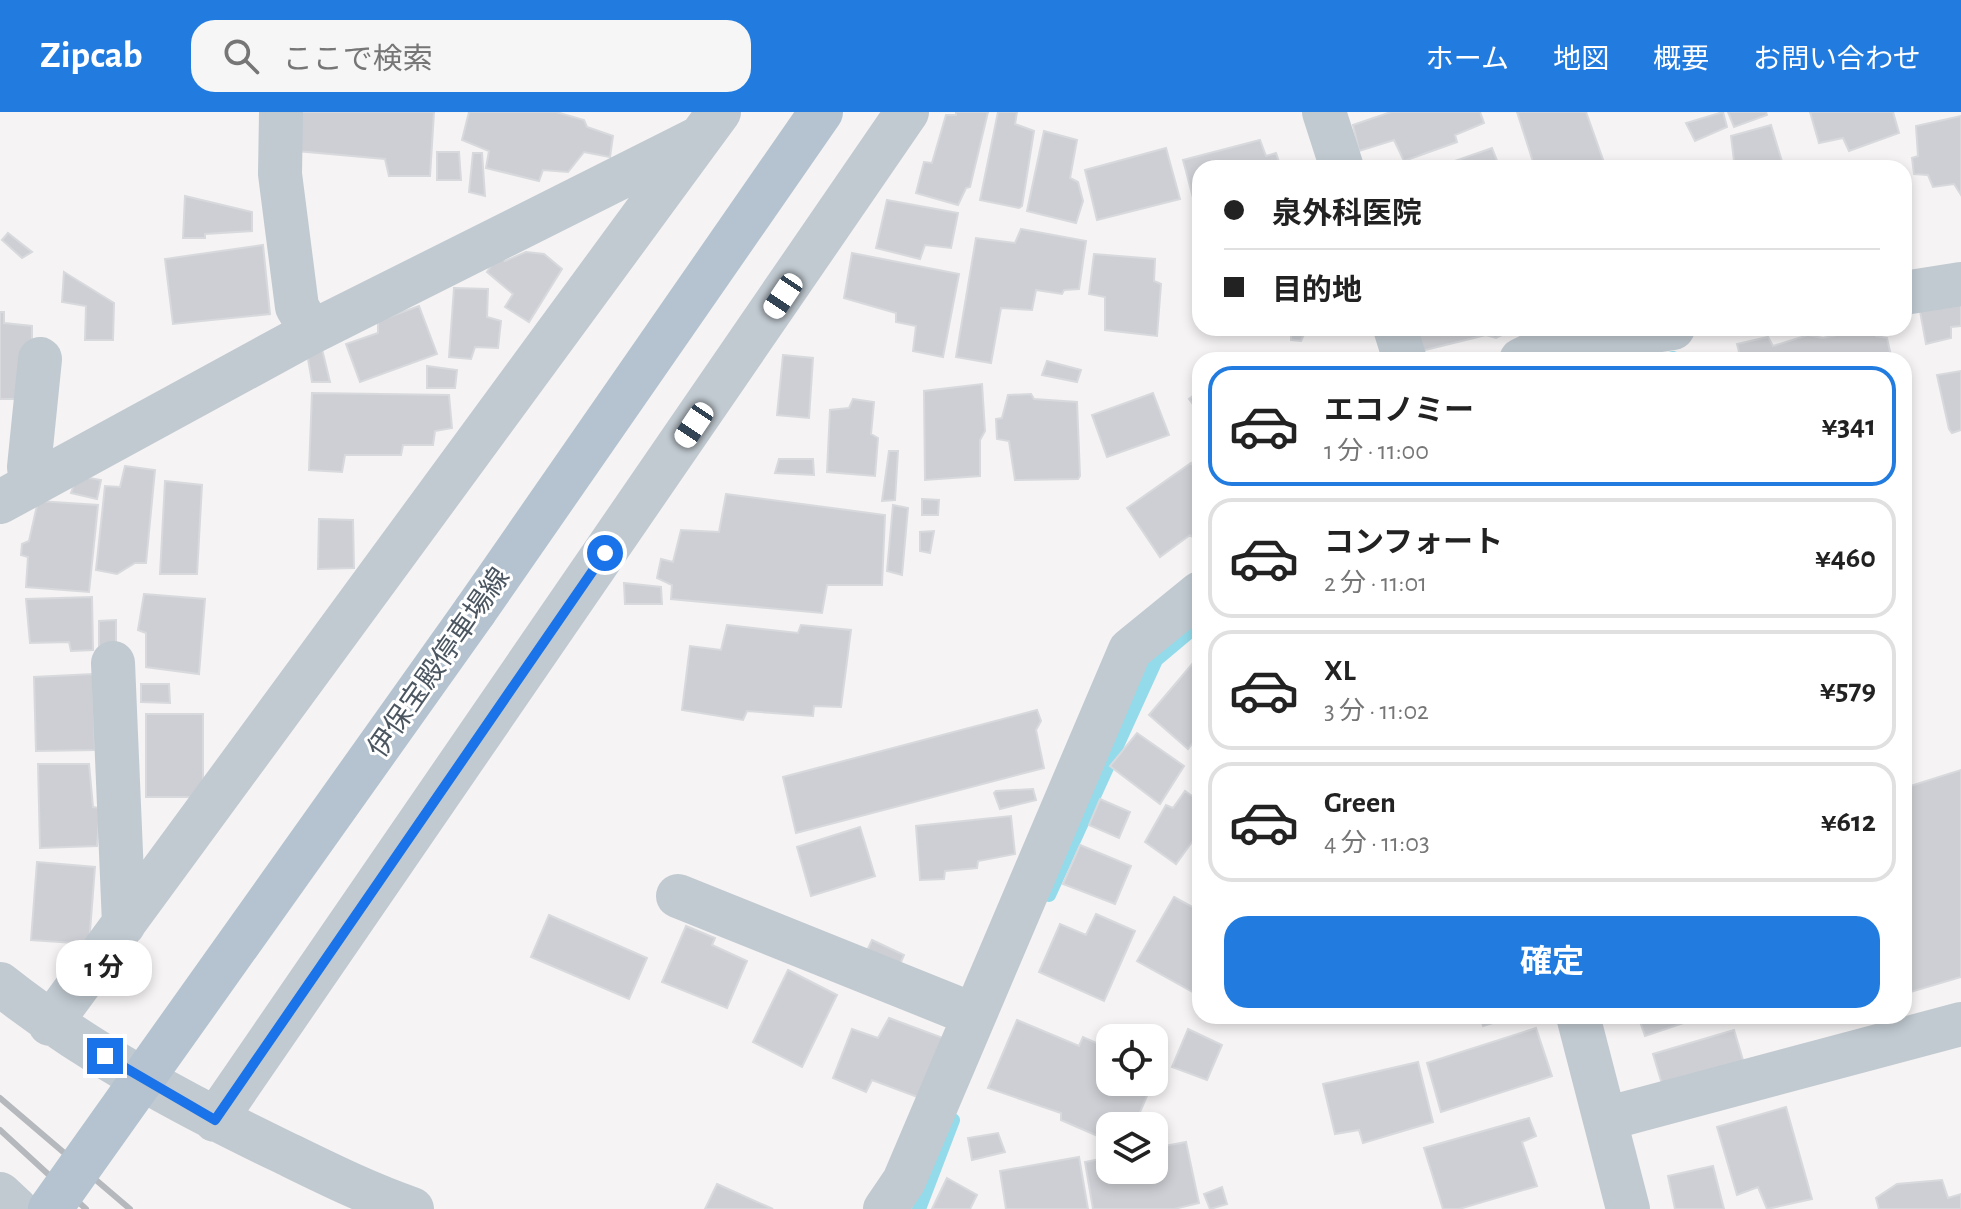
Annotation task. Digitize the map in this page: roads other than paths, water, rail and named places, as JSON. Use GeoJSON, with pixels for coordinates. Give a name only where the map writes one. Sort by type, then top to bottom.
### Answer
{"type":"FeatureCollection","features":[{"type":"Feature","properties":{"kind":"main road","name":"伊保宝殿停車場線"},"geometry":{"type":"LineString","coordinates":[[50,1209],[475,611],[821,112]]}},
{"type":"Feature","properties":{"kind":"street"},"geometry":{"type":"LineString","coordinates":[[281,112],[280,174],[297,307],[312,332]]}},
{"type":"Feature","properties":{"kind":"street"},"geometry":{"type":"LineString","coordinates":[[215,1120],[907,112]]}},
{"type":"Feature","properties":{"kind":"street"},"geometry":{"type":"LineString","coordinates":[[1324,112],[1339,160]]}},
{"type":"Feature","properties":{"kind":"street"},"geometry":{"type":"LineString","coordinates":[[16,493],[312,332],[711,124]]}},
{"type":"Feature","properties":{"kind":"street"},"geometry":{"type":"LineString","coordinates":[[50,1024],[711,124]]}},
{"type":"Feature","properties":{"kind":"street"},"geometry":{"type":"LineString","coordinates":[[1912,292],[1961,284]]}},
{"type":"Feature","properties":{"kind":"street"},"geometry":{"type":"LineString","coordinates":[[1537,352],[1545,348],[1622,336]]}},
{"type":"Feature","properties":{"kind":"street"},"geometry":{"type":"LineString","coordinates":[[16,493],[29,467],[40,359]]}},
{"type":"Feature","properties":{"kind":"street"},"geometry":{"type":"LineString","coordinates":[[885,1209],[904,1181],[1130,650],[1192,600]]}},
{"type":"Feature","properties":{"kind":"street"},"geometry":{"type":"LineString","coordinates":[[113,663],[124,924]]}},
{"type":"Feature","properties":{"kind":"street"},"geometry":{"type":"LineString","coordinates":[[678,896],[974,1015]]}},
{"type":"Feature","properties":{"kind":"street"},"geometry":{"type":"LineString","coordinates":[[0,984],[50,1024],[215,1120],[375,1196],[412,1209]]}},
{"type":"Feature","properties":{"kind":"street"},"geometry":{"type":"LineString","coordinates":[[1580,1024],[1628,1209]]}},
{"type":"Feature","properties":{"kind":"street"},"geometry":{"type":"LineString","coordinates":[[1605,1119],[1961,1024]]}},
{"type":"Feature","properties":{"kind":"street"},"geometry":{"type":"LineString","coordinates":[[0,1194],[16,1209]]}},
{"type":"Feature","properties":{"kind":"waterway"},"geometry":{"type":"LineString","coordinates":[[1049,895],[1156,660],[1192,630]]}},
{"type":"Feature","properties":{"kind":"waterway"},"geometry":{"type":"LineString","coordinates":[[919,1209],[953,1120]]}},
{"type":"Feature","properties":{"kind":"railway"},"geometry":{"type":"LineString","coordinates":[[0,1098],[130,1209]]}},
{"type":"Feature","properties":{"kind":"railway"},"geometry":{"type":"LineString","coordinates":[[0,1130],[86,1209]]}}]}
